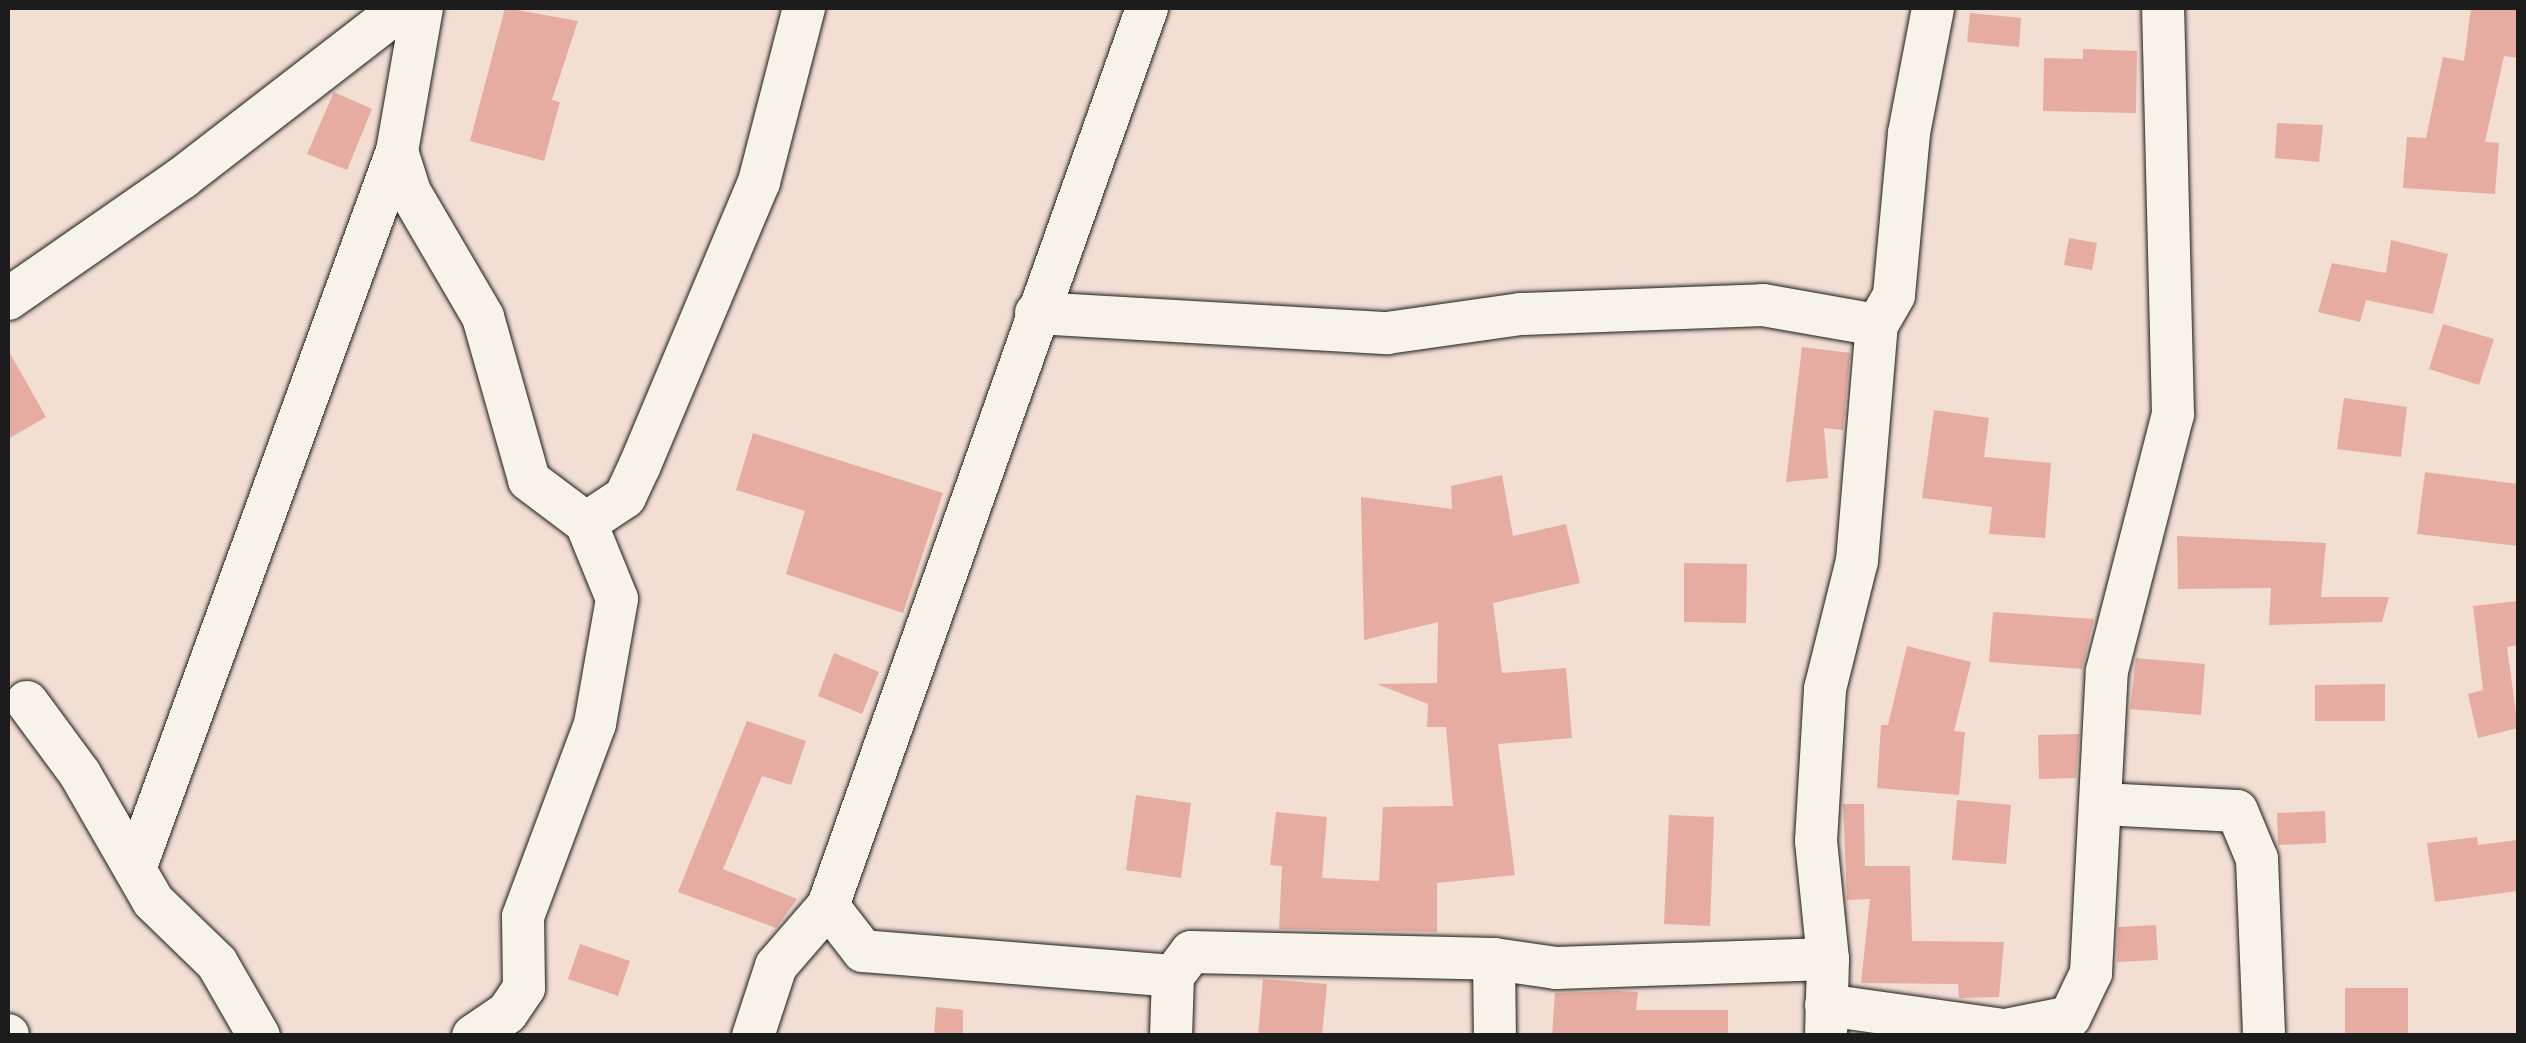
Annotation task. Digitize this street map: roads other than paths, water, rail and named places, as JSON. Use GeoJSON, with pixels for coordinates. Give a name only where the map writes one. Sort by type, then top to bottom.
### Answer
{"type":"FeatureCollection","features":[{"type":"Feature","properties":{"kind":"street"},"geometry":{"type":"LineString","coordinates":[[8,298],[182,178],[402,8]]}},
{"type":"Feature","properties":{"kind":"street"},"geometry":{"type":"LineString","coordinates":[[135,870],[397,151],[422,8]]}},
{"type":"Feature","properties":{"kind":"street"},"geometry":{"type":"LineString","coordinates":[[586,524],[625,497],[640,465],[759,182],[804,8]]}},
{"type":"Feature","properties":{"kind":"street"},"geometry":{"type":"LineString","coordinates":[[752,1036],[776,966],[828,906],[1147,8]]}},
{"type":"Feature","properties":{"kind":"street"},"geometry":{"type":"LineString","coordinates":[[1933,8],[1909,133],[1894,295],[1877,325],[1856,561],[1825,689],[1816,841],[1828,960],[1826,1020],[2005,1030],[2070,1017],[2091,973],[2107,671],[2173,414],[2163,8]]}},
{"type":"Feature","properties":{"kind":"street"},"geometry":{"type":"LineString","coordinates":[[397,151],[416,206],[484,317],[529,480],[586,524],[617,599],[595,724],[523,917],[524,988],[506,1013],[473,1036]]}},
{"type":"Feature","properties":{"kind":"street"},"geometry":{"type":"LineString","coordinates":[[1036,312],[1387,334],[1522,314],[1763,304],[1877,325]]}},
{"type":"Feature","properties":{"kind":"street"},"geometry":{"type":"LineString","coordinates":[[28,702],[80,774],[153,900],[217,963],[259,1036]]}},
{"type":"Feature","properties":{"kind":"street"},"geometry":{"type":"LineString","coordinates":[[2102,804],[2238,810],[2257,858],[2264,1036]]}},
{"type":"Feature","properties":{"kind":"street"},"geometry":{"type":"LineString","coordinates":[[828,906],[863,950],[1173,976]]}},
{"type":"Feature","properties":{"kind":"street"},"geometry":{"type":"LineString","coordinates":[[1171,1036],[1173,976],[1192,952],[1494,960],[1556,968],[1828,960]]}},
{"type":"Feature","properties":{"kind":"street"},"geometry":{"type":"LineString","coordinates":[[1494,960],[1495,1036]]}}]}
